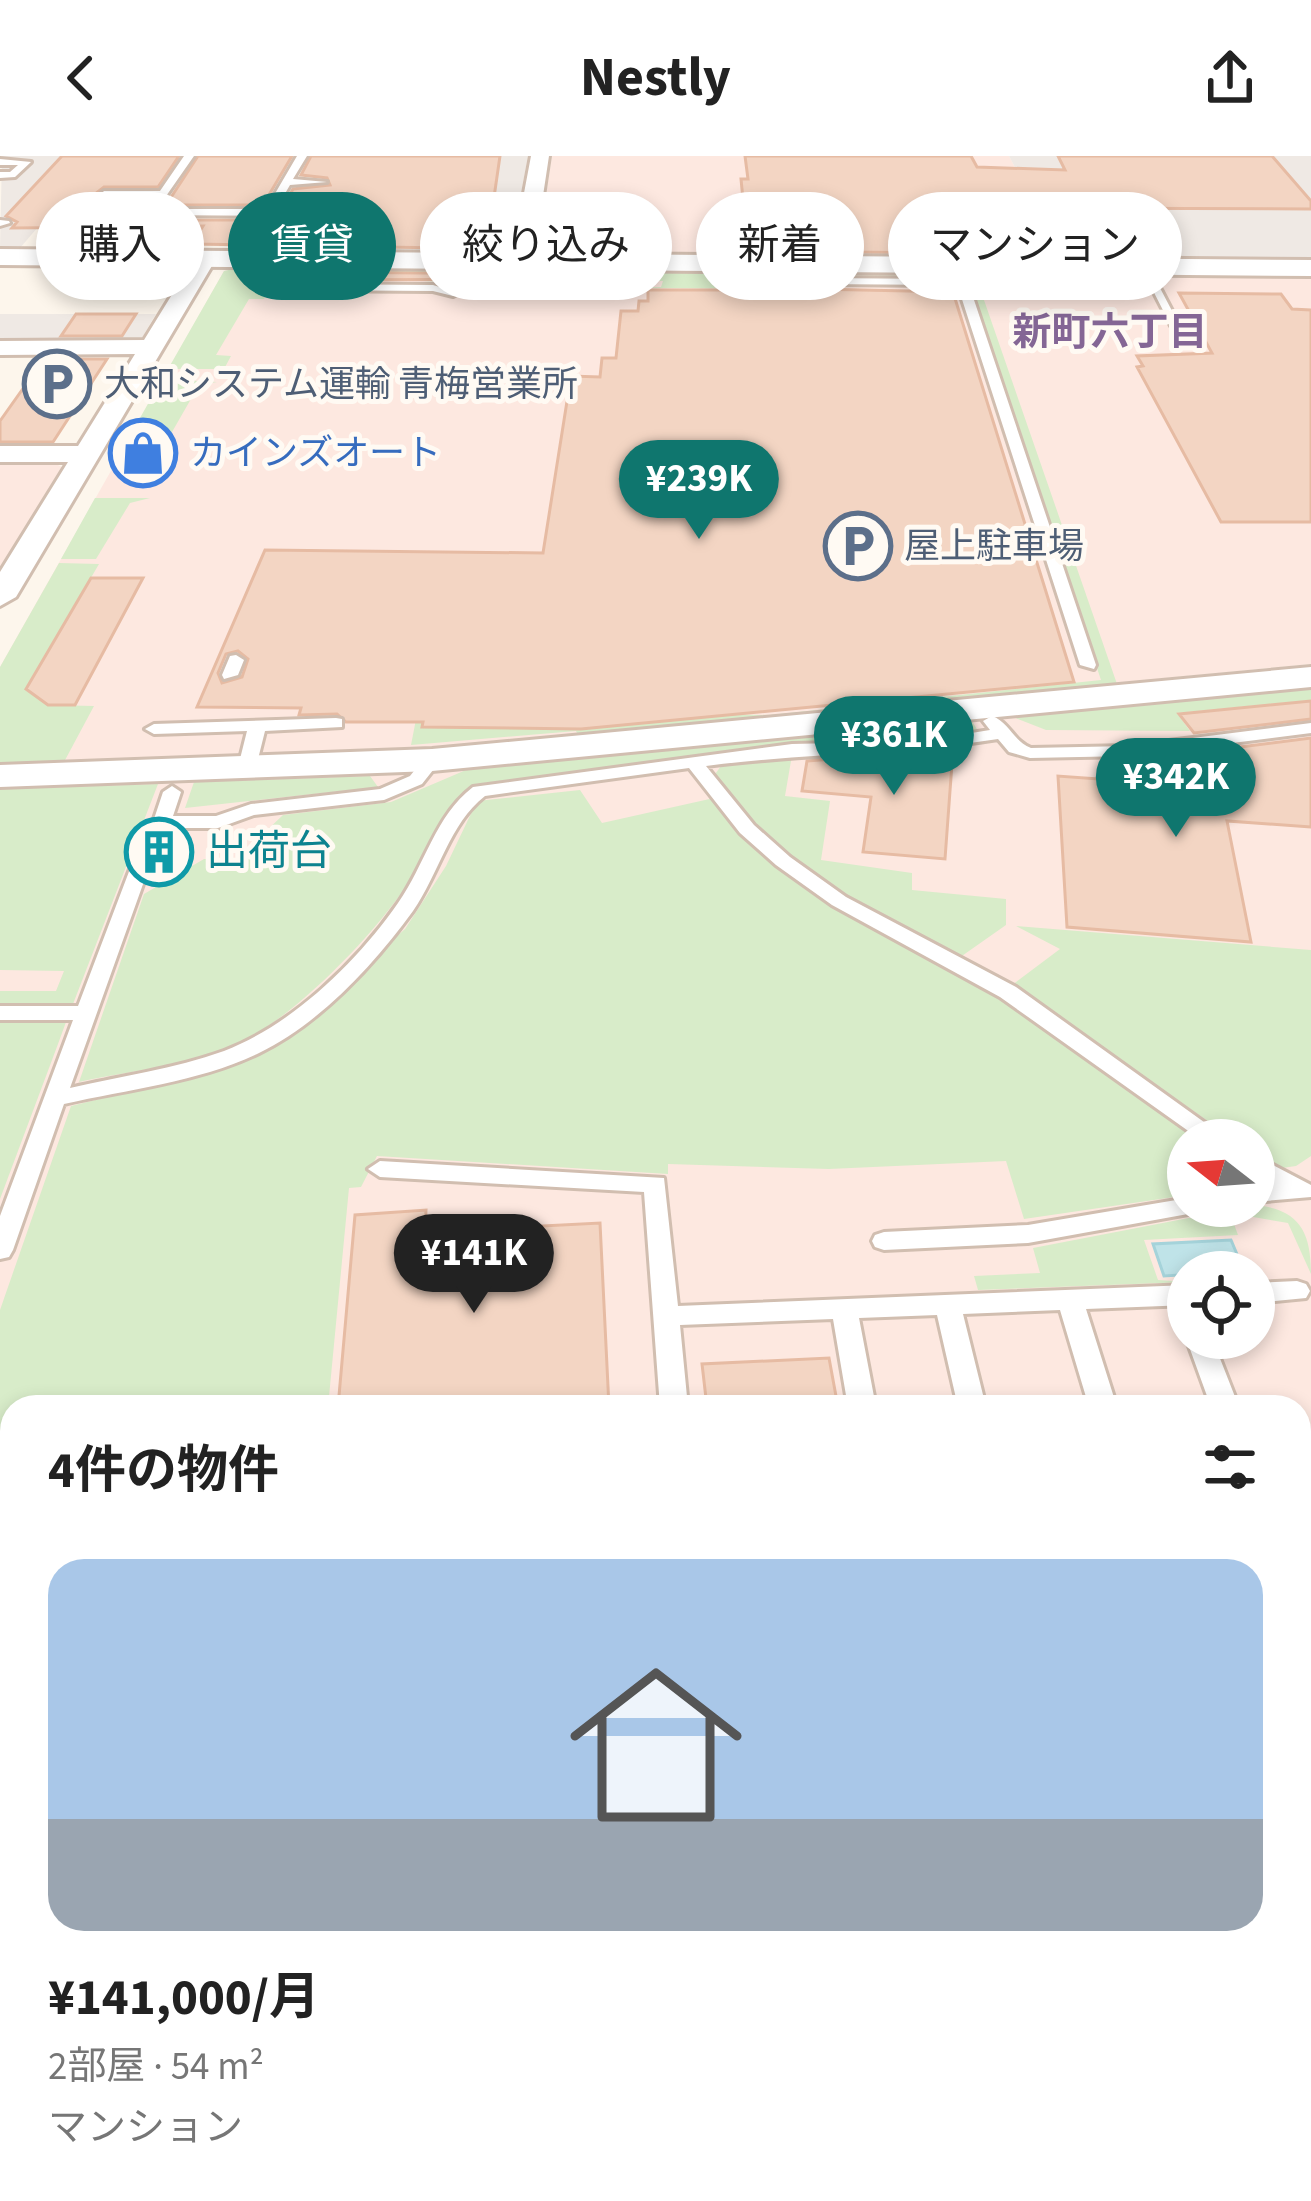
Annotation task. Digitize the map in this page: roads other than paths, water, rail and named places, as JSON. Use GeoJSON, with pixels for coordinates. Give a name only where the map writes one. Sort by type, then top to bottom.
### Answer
{"type":"FeatureCollection","features":[{"type":"Feature","properties":{"kind":"street"},"geometry":{"type":"LineString","coordinates":[[534,192],[540,156]]}},
{"type":"Feature","properties":{"kind":"street"},"geometry":{"type":"LineString","coordinates":[[0,256],[36,257]]}},
{"type":"Feature","properties":{"kind":"street"},"geometry":{"type":"LineString","coordinates":[[0,597],[205,259],[420,261]]}},
{"type":"Feature","properties":{"kind":"street"},"geometry":{"type":"LineString","coordinates":[[672,266],[888,271]]}},
{"type":"Feature","properties":{"kind":"street"},"geometry":{"type":"LineString","coordinates":[[1182,267],[1311,268]]}},
{"type":"Feature","properties":{"kind":"street"},"geometry":{"type":"LineString","coordinates":[[0,348],[152,347]]}},
{"type":"Feature","properties":{"kind":"street"},"geometry":{"type":"LineString","coordinates":[[0,454],[88,454]]}},
{"type":"Feature","properties":{"kind":"street"},"geometry":{"type":"LineString","coordinates":[[0,776],[432,760],[992,721],[1311,677]]}},
{"type":"Feature","properties":{"kind":"lane"},"geometry":{"type":"LineString","coordinates":[[163,192],[190,156]]}},
{"type":"Feature","properties":{"kind":"lane"},"geometry":{"type":"LineString","coordinates":[[282,192],[302,156]]}},
{"type":"Feature","properties":{"kind":"lane"},"geometry":{"type":"LineString","coordinates":[[0,162],[26,162],[13,176],[0,176]]}},
{"type":"Feature","properties":{"kind":"lane"},"geometry":{"type":"LineString","coordinates":[[289,182],[322,182]]}},
{"type":"Feature","properties":{"kind":"lane"},"geometry":{"type":"LineString","coordinates":[[968,300],[1088,665]]}},
{"type":"Feature","properties":{"kind":"lane"},"geometry":{"type":"LineString","coordinates":[[1162,300],[1177,326]]}},
{"type":"Feature","properties":{"kind":"lane"},"geometry":{"type":"LineString","coordinates":[[154,729],[212,718],[257,726],[336,723]]}},
{"type":"Feature","properties":{"kind":"lane"},"geometry":{"type":"LineString","coordinates":[[54,1099],[221,1058],[268,1038],[390,928],[432,868],[455,815],[465,800],[480,791],[696,766],[792,749],[922,746],[992,721],[1015,748],[1030,753],[1129,752],[1311,728]]}},
{"type":"Feature","properties":{"kind":"lane"},"geometry":{"type":"LineString","coordinates":[[247,767],[257,726]]}},
{"type":"Feature","properties":{"kind":"lane"},"geometry":{"type":"LineString","coordinates":[[172,792],[162,822],[218,822],[251,810],[384,794],[416,780],[432,760]]}},
{"type":"Feature","properties":{"kind":"lane"},"geometry":{"type":"LineString","coordinates":[[696,766],[747,829],[783,861],[839,901],[1008,992],[1187,1119]]}},
{"type":"Feature","properties":{"kind":"lane"},"geometry":{"type":"LineString","coordinates":[[0,1250],[137,873]]}},
{"type":"Feature","properties":{"kind":"lane"},"geometry":{"type":"LineString","coordinates":[[0,1013],[86,1013]]}},
{"type":"Feature","properties":{"kind":"lane"},"geometry":{"type":"LineString","coordinates":[[380,1168],[655,1184],[673,1395]]}},
{"type":"Feature","properties":{"kind":"lane"},"geometry":{"type":"LineString","coordinates":[[1275,1175],[1308,1194]]}},
{"type":"Feature","properties":{"kind":"lane"},"geometry":{"type":"LineString","coordinates":[[1275,1193],[1308,1194]]}},
{"type":"Feature","properties":{"kind":"lane"},"geometry":{"type":"LineString","coordinates":[[884,1241],[1028,1234],[1167,1210]]}},
{"type":"Feature","properties":{"kind":"lane"},"geometry":{"type":"LineString","coordinates":[[1275,1292],[1297,1291]]}},
{"type":"Feature","properties":{"kind":"lane"},"geometry":{"type":"LineString","coordinates":[[666,1316],[1167,1299]]}},
{"type":"Feature","properties":{"kind":"lane"},"geometry":{"type":"LineString","coordinates":[[1070,1300],[1099,1395]]}},
{"type":"Feature","properties":{"kind":"lane"},"geometry":{"type":"LineString","coordinates":[[948,1305],[969,1395]]}},
{"type":"Feature","properties":{"kind":"lane"},"geometry":{"type":"LineString","coordinates":[[844,1309],[860,1395]]}},
{"type":"Feature","properties":{"kind":"lane"},"geometry":{"type":"LineString","coordinates":[[1207,1359],[1220,1395]]}},
{"type":"Feature","properties":{"kind":"water"},"geometry":{"type":"Polygon","coordinates":[[[1231,1240],[1236,1251],[1167,1251],[1164,1276],[1153,1244],[1231,1240]]]}},
{"type":"Feature","properties":{"kind":"place","name":"大和システム運輸 青梅営業所"},"geometry":{"type":"Point","coordinates":[57,384]}},
{"type":"Feature","properties":{"kind":"place","name":"カインズオート"},"geometry":{"type":"Point","coordinates":[143,453]}},
{"type":"Feature","properties":{"kind":"place","name":"屋上駐車場"},"geometry":{"type":"Point","coordinates":[858,546]}},
{"type":"Feature","properties":{"kind":"place","name":"出荷台"},"geometry":{"type":"Point","coordinates":[159,852]}},
{"type":"Feature","properties":{"kind":"district","name":"新町六丁目"},"geometry":{"type":"Point","coordinates":[1110,333]}}]}
